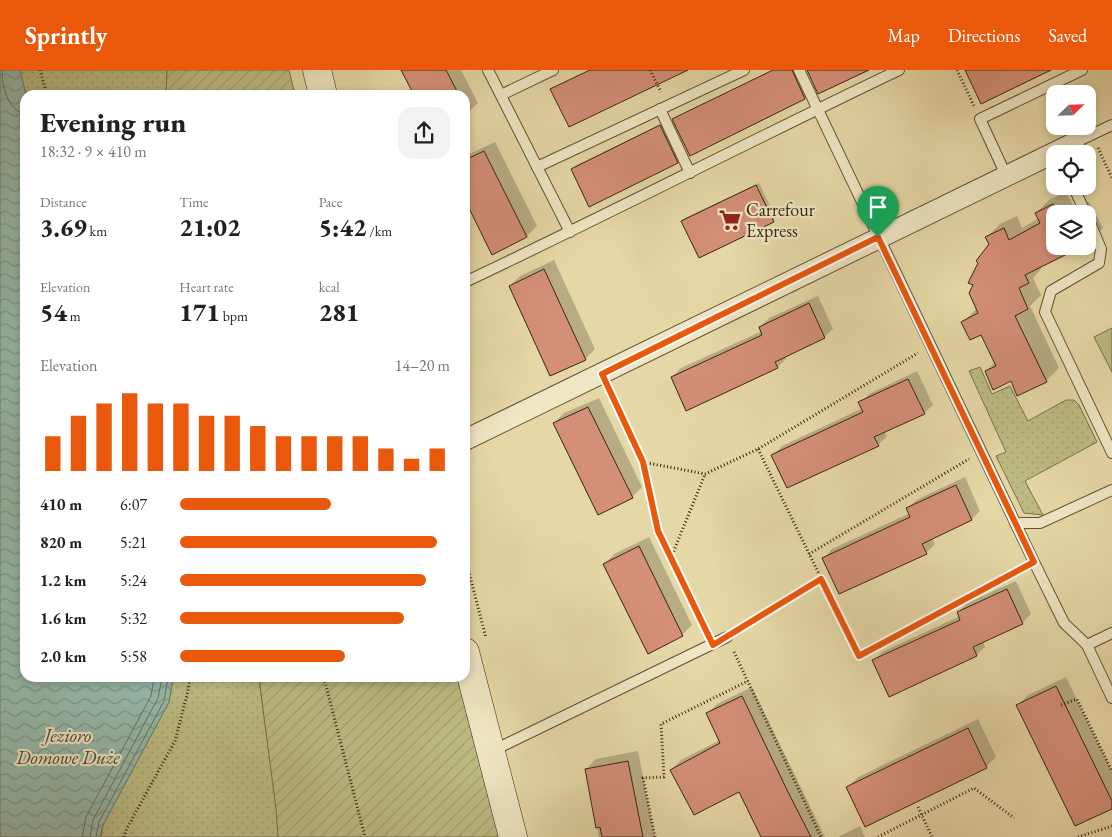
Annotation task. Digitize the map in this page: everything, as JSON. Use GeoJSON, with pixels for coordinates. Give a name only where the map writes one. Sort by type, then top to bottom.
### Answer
{"type":"FeatureCollection","features":[{"type":"Feature","properties":{"kind":"street"},"geometry":{"type":"LineString","coordinates":[[317,70],[322,90]]}},
{"type":"Feature","properties":{"kind":"street"},"geometry":{"type":"LineString","coordinates":[[470,438],[1046,156]]}},
{"type":"Feature","properties":{"kind":"street"},"geometry":{"type":"LineString","coordinates":[[470,671],[512,837]]}},
{"type":"Feature","properties":{"kind":"lane"},"geometry":{"type":"LineString","coordinates":[[488,70],[570,232]]}},
{"type":"Feature","properties":{"kind":"lane"},"geometry":{"type":"LineString","coordinates":[[501,95],[553,70]]}},
{"type":"Feature","properties":{"kind":"lane"},"geometry":{"type":"LineString","coordinates":[[537,167],[744,70]]}},
{"type":"Feature","properties":{"kind":"lane"},"geometry":{"type":"LineString","coordinates":[[798,70],[980,452],[1064,623],[1087,646],[1112,698]]}},
{"type":"Feature","properties":{"kind":"lane"},"geometry":{"type":"LineString","coordinates":[[470,280],[899,70]]}},
{"type":"Feature","properties":{"kind":"lane"},"geometry":{"type":"LineString","coordinates":[[1006,175],[980,118],[1082,70]]}},
{"type":"Feature","properties":{"kind":"lane"},"geometry":{"type":"LineString","coordinates":[[664,108],[690,173]]}},
{"type":"Feature","properties":{"kind":"lane"},"geometry":{"type":"LineString","coordinates":[[1070,145],[1112,125]]}},
{"type":"Feature","properties":{"kind":"lane"},"geometry":{"type":"LineString","coordinates":[[1096,236],[1102,249],[1099,262],[1051,291],[1045,312],[1112,453]]}},
{"type":"Feature","properties":{"kind":"lane"},"geometry":{"type":"LineString","coordinates":[[1015,523],[1040,523],[1112,490]]}},
{"type":"Feature","properties":{"kind":"lane"},"geometry":{"type":"LineString","coordinates":[[1087,646],[1112,633]]}},
{"type":"Feature","properties":{"kind":"lane"},"geometry":{"type":"LineString","coordinates":[[491,752],[727,637]]}},
{"type":"Feature","properties":{"kind":"path"},"geometry":{"type":"LineString","coordinates":[[40,70],[46,90]]}},
{"type":"Feature","properties":{"kind":"path"},"geometry":{"type":"LineString","coordinates":[[650,70],[664,108]]}},
{"type":"Feature","properties":{"kind":"path"},"geometry":{"type":"LineString","coordinates":[[957,70],[980,118]]}},
{"type":"Feature","properties":{"kind":"path"},"geometry":{"type":"LineString","coordinates":[[1096,165],[1112,178]]}},
{"type":"Feature","properties":{"kind":"path"},"geometry":{"type":"LineString","coordinates":[[643,462],[705,474],[758,450],[930,346]]}},
{"type":"Feature","properties":{"kind":"path"},"geometry":{"type":"LineString","coordinates":[[602,374],[643,462],[658,531],[713,645]]}},
{"type":"Feature","properties":{"kind":"path"},"geometry":{"type":"LineString","coordinates":[[758,450],[859,656],[1034,562]]}},
{"type":"Feature","properties":{"kind":"path"},"geometry":{"type":"LineString","coordinates":[[809,554],[980,452]]}},
{"type":"Feature","properties":{"kind":"path"},"geometry":{"type":"LineString","coordinates":[[671,558],[705,474]]}},
{"type":"Feature","properties":{"kind":"path"},"geometry":{"type":"LineString","coordinates":[[821,579],[727,637],[821,837]]}},
{"type":"Feature","properties":{"kind":"path"},"geometry":{"type":"LineString","coordinates":[[655,837],[644,778],[664,777],[661,724],[748,681]]}},
{"type":"Feature","properties":{"kind":"path"},"geometry":{"type":"LineString","coordinates":[[124,837],[127,828],[175,741],[189,682]]}},
{"type":"Feature","properties":{"kind":"path"},"geometry":{"type":"LineString","coordinates":[[325,682],[365,837]]}},
{"type":"Feature","properties":{"kind":"path"},"geometry":{"type":"LineString","coordinates":[[1061,705],[1077,699],[1112,771]]}},
{"type":"Feature","properties":{"kind":"path"},"geometry":{"type":"LineString","coordinates":[[878,837],[974,788],[1014,818]]}},
{"type":"Feature","properties":{"kind":"path"},"geometry":{"type":"LineString","coordinates":[[918,807],[932,837]]}},
{"type":"Feature","properties":{"kind":"path"},"geometry":{"type":"LineString","coordinates":[[1078,837],[1112,826]]}},
{"type":"Feature","properties":{"kind":"green space"},"geometry":{"type":"Polygon","coordinates":[[[20,70],[167,70],[166,90],[25,90],[20,70]]]}},
{"type":"Feature","properties":{"kind":"green space"},"geometry":{"type":"Polygon","coordinates":[[[167,70],[289,70],[294,90],[166,90],[167,70]]]}},
{"type":"Feature","properties":{"kind":"green space"},"geometry":{"type":"Polygon","coordinates":[[[1112,328],[1112,372],[1094,337],[1112,328]]]}},
{"type":"Feature","properties":{"kind":"green space"},"geometry":{"type":"Polygon","coordinates":[[[980,367],[992,394],[1010,386],[1028,421],[1066,400],[1074,400],[1079,405],[1097,442],[1025,481],[1043,515],[1024,513],[996,456],[1006,452],[969,371],[980,367]]]}},
{"type":"Feature","properties":{"kind":"green space"},"geometry":{"type":"Polygon","coordinates":[[[172,682],[260,682],[277,809],[278,837],[101,837],[103,825],[169,702],[172,682]]]}},
{"type":"Feature","properties":{"kind":"green space"},"geometry":{"type":"Polygon","coordinates":[[[260,682],[459,682],[504,837],[278,837],[260,682]]]}},
{"type":"Feature","properties":{"kind":"water","name":"Jezioro Domowe Duże"},"geometry":{"type":"Polygon","coordinates":[[[0,70],[20,70],[25,90],[20,90],[20,682],[172,682],[169,702],[103,825],[100,837],[0,837],[0,70]]]}},
{"type":"Feature","properties":{"kind":"building"},"geometry":{"type":"Polygon","coordinates":[[[401,70],[446,70],[456,90],[411,90],[401,70]]]}},
{"type":"Feature","properties":{"kind":"building"},"geometry":{"type":"Polygon","coordinates":[[[590,70],[688,70],[569,127],[550,89],[590,70]]]}},
{"type":"Feature","properties":{"kind":"building"},"geometry":{"type":"Polygon","coordinates":[[[773,70],[792,70],[805,99],[690,156],[672,119],[773,70]]]}},
{"type":"Feature","properties":{"kind":"building"},"geometry":{"type":"Polygon","coordinates":[[[807,70],[869,70],[818,94],[807,70]]]}},
{"type":"Feature","properties":{"kind":"building"},"geometry":{"type":"Polygon","coordinates":[[[965,70],[1051,70],[981,104],[965,70]]]}},
{"type":"Feature","properties":{"kind":"building"},"geometry":{"type":"Polygon","coordinates":[[[660,125],[678,163],[589,207],[571,169],[660,125]]]}},
{"type":"Feature","properties":{"kind":"building"},"geometry":{"type":"Polygon","coordinates":[[[484,151],[527,237],[492,255],[470,210],[470,158],[484,151]]]}},
{"type":"Feature","properties":{"kind":"building"},"geometry":{"type":"Polygon","coordinates":[[[756,185],[774,222],[699,258],[681,221],[756,185]]]}},
{"type":"Feature","properties":{"kind":"building"},"geometry":{"type":"Polygon","coordinates":[[[1046,208],[1046,255],[1065,255],[1025,275],[1029,283],[1019,288],[1028,309],[1015,316],[1047,382],[1017,396],[1011,381],[993,390],[985,371],[996,366],[981,335],[970,340],[961,322],[978,313],[969,293],[973,285],[968,283],[978,263],[976,261],[989,244],[985,237],[1004,228],[1009,240],[1040,223],[1035,213],[1046,208]]]}},
{"type":"Feature","properties":{"kind":"building"},"geometry":{"type":"Polygon","coordinates":[[[544,269],[586,360],[550,376],[509,286],[544,269]]]}},
{"type":"Feature","properties":{"kind":"building"},"geometry":{"type":"Polygon","coordinates":[[[809,303],[825,338],[775,362],[778,368],[686,411],[671,377],[762,335],[759,327],[809,303]]]}},
{"type":"Feature","properties":{"kind":"building"},"geometry":{"type":"Polygon","coordinates":[[[908,379],[925,414],[874,437],[879,446],[787,488],[771,455],[863,412],[858,402],[908,379]]]}},
{"type":"Feature","properties":{"kind":"building"},"geometry":{"type":"Polygon","coordinates":[[[588,407],[633,498],[598,515],[553,423],[588,407]]]}},
{"type":"Feature","properties":{"kind":"building"},"geometry":{"type":"Polygon","coordinates":[[[956,485],[972,520],[922,544],[927,554],[839,594],[822,558],[910,517],[906,508],[956,485]]]}},
{"type":"Feature","properties":{"kind":"building"},"geometry":{"type":"Polygon","coordinates":[[[639,546],[683,636],[648,654],[603,564],[639,546]]]}},
{"type":"Feature","properties":{"kind":"building"},"geometry":{"type":"Polygon","coordinates":[[[1007,589],[1023,624],[973,647],[977,656],[889,697],[872,660],[960,620],[957,612],[1007,589]]]}},
{"type":"Feature","properties":{"kind":"building"},"geometry":{"type":"Polygon","coordinates":[[[1056,686],[1112,801],[1112,809],[1075,826],[1016,705],[1056,686]]]}},
{"type":"Feature","properties":{"kind":"building"},"geometry":{"type":"Polygon","coordinates":[[[742,696],[811,837],[761,837],[739,792],[694,815],[670,770],[720,743],[706,713],[742,696]]]}},
{"type":"Feature","properties":{"kind":"building"},"geometry":{"type":"Polygon","coordinates":[[[968,728],[987,768],[865,827],[846,787],[968,728]]]}},
{"type":"Feature","properties":{"kind":"building"},"geometry":{"type":"Polygon","coordinates":[[[628,761],[643,837],[602,837],[600,827],[596,828],[585,769],[628,761]]]}},
{"type":"Feature","properties":{"kind":"place","name":"Carrefour Express"},"geometry":{"type":"Point","coordinates":[730,220]}},
{"type":"Feature","properties":{"kind":"route"},"geometry":{"type":"LineString","coordinates":[[878,237],[1034,562],[859,656],[821,579],[713,645],[658,531],[643,462],[602,374],[878,237]]}}]}
